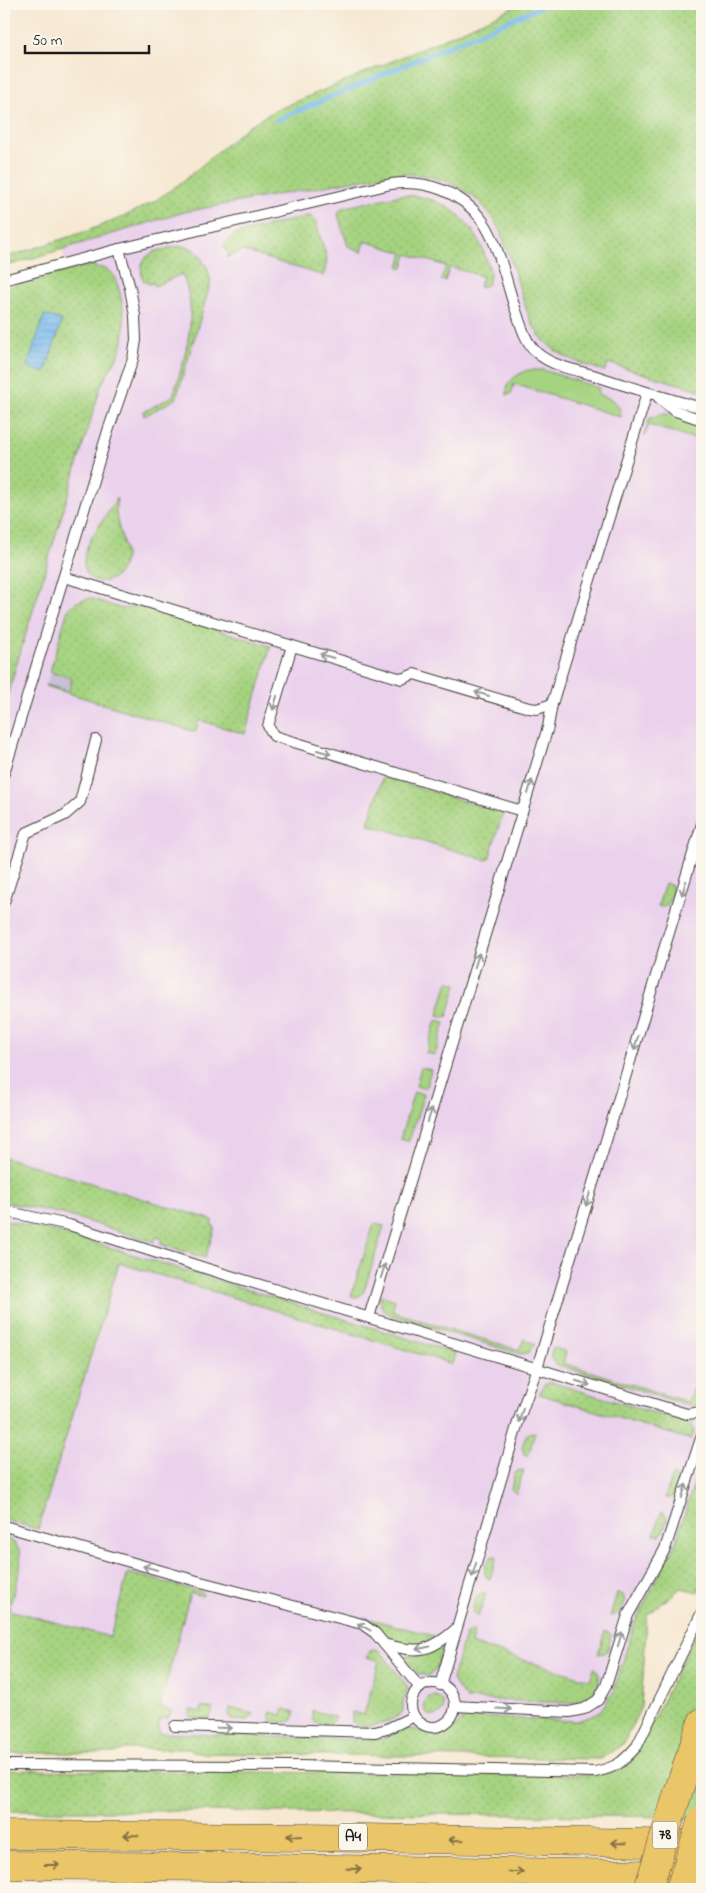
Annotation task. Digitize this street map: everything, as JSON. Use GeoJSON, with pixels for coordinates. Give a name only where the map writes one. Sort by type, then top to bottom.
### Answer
{"type":"FeatureCollection","features":[{"type":"Feature","properties":{"kind":"main road","name":"78"},"geometry":{"type":"LineString","coordinates":[[648,1889],[702,1722]]}},
{"type":"Feature","properties":{"kind":"main road","name":"78"},"geometry":{"type":"LineString","coordinates":[[680,1889],[702,1819]]}},
{"type":"Feature","properties":{"kind":"main road","name":"A4"},"geometry":{"type":"LineString","coordinates":[[4,1835],[319,1837],[702,1844]]}},
{"type":"Feature","properties":{"kind":"main road","name":"A4"},"geometry":{"type":"LineString","coordinates":[[4,1865],[218,1866],[702,1875]]}},
{"type":"Feature","properties":{"kind":"lane"},"geometry":{"type":"LineString","coordinates":[[4,280],[119,249],[391,184],[408,182],[428,185],[457,198],[482,220],[496,249],[523,329],[532,347],[544,358],[562,366],[652,395],[702,408]]}},
{"type":"Feature","properties":{"kind":"lane"},"geometry":{"type":"LineString","coordinates":[[4,773],[108,431],[133,358],[136,340],[134,307],[119,249]]}},
{"type":"Feature","properties":{"kind":"lane"},"geometry":{"type":"LineString","coordinates":[[652,395],[673,410],[702,420]]}},
{"type":"Feature","properties":{"kind":"lane"},"geometry":{"type":"LineString","coordinates":[[369,1318],[548,727],[552,704],[652,395]]}},
{"type":"Feature","properties":{"kind":"lane"},"geometry":{"type":"LineString","coordinates":[[64,577],[402,679],[414,674],[529,708],[537,709],[552,704]]}},
{"type":"Feature","properties":{"kind":"lane"},"geometry":{"type":"LineString","coordinates":[[292,646],[268,726],[274,736],[522,811]]}},
{"type":"Feature","properties":{"kind":"lane"},"geometry":{"type":"LineString","coordinates":[[4,902],[26,833],[65,814],[80,802],[96,740]]}},
{"type":"Feature","properties":{"kind":"lane"},"geometry":{"type":"LineString","coordinates":[[440,1685],[702,824]]}},
{"type":"Feature","properties":{"kind":"lane"},"geometry":{"type":"LineString","coordinates":[[4,1211],[69,1225],[687,1414],[702,1412]]}},
{"type":"Feature","properties":{"kind":"lane"},"geometry":{"type":"LineString","coordinates":[[455,1706],[569,1712],[584,1709],[598,1700],[606,1686],[628,1615],[665,1549],[702,1435]]}},
{"type":"Feature","properties":{"kind":"lane"},"geometry":{"type":"LineString","coordinates":[[4,1526],[197,1581],[362,1624],[375,1633],[420,1688]]}},
{"type":"Feature","properties":{"kind":"lane"},"geometry":{"type":"LineString","coordinates":[[4,1765],[298,1766],[594,1772],[614,1768],[628,1757],[637,1746],[702,1612]]}},
{"type":"Feature","properties":{"kind":"lane"},"geometry":{"type":"LineString","coordinates":[[384,1644],[404,1649],[424,1649],[439,1642],[457,1628]]}},
{"type":"Feature","properties":{"kind":"lane"},"geometry":{"type":"LineString","coordinates":[[429,1684],[440,1685],[451,1693],[455,1706],[450,1719],[438,1727],[424,1726],[414,1716],[412,1698],[420,1688],[429,1684]]}},
{"type":"Feature","properties":{"kind":"lane"},"geometry":{"type":"LineString","coordinates":[[175,1726],[375,1732],[387,1729],[414,1716]]}},
{"type":"Feature","properties":{"kind":"shaded area"},"geometry":{"type":"Polygon","coordinates":[[[401,173],[420,174],[444,180],[476,200],[489,215],[505,243],[527,313],[547,344],[557,353],[605,370],[608,363],[702,391],[702,1582],[698,1592],[681,1588],[647,1615],[641,1707],[623,1744],[601,1759],[197,1753],[188,1749],[125,1749],[115,1753],[4,1753],[4,550],[68,271],[62,249],[184,212],[401,173]]]}},
{"type":"Feature","properties":{"kind":"shaded area"},"geometry":{"type":"Polygon","coordinates":[[[50,672],[72,678],[68,691],[46,685],[50,672]]]}},
{"type":"Feature","properties":{"kind":"green space"},"geometry":{"type":"Polygon","coordinates":[[[520,4],[702,4],[702,391],[608,363],[605,371],[573,360],[555,350],[546,343],[532,324],[504,241],[490,214],[466,191],[435,178],[419,175],[385,175],[184,212],[4,267],[4,258],[87,231],[123,217],[155,201],[186,179],[248,126],[274,111],[430,45],[520,4]]]}},
{"type":"Feature","properties":{"kind":"green space"},"geometry":{"type":"Polygon","coordinates":[[[401,195],[416,196],[442,204],[463,220],[479,242],[488,264],[490,274],[487,285],[479,287],[482,276],[450,267],[445,281],[441,280],[446,266],[407,254],[403,268],[399,267],[403,253],[365,241],[362,252],[348,246],[338,215],[340,210],[401,195]]]}},
{"type":"Feature","properties":{"kind":"green space"},"geometry":{"type":"Polygon","coordinates":[[[307,216],[315,220],[327,258],[324,276],[243,251],[227,257],[229,254],[224,244],[233,235],[307,216]]]}},
{"type":"Feature","properties":{"kind":"green space"},"geometry":{"type":"Polygon","coordinates":[[[182,246],[193,249],[201,257],[204,264],[206,264],[211,282],[176,399],[144,416],[143,412],[173,396],[189,335],[190,304],[182,274],[155,286],[154,283],[149,284],[143,280],[142,263],[151,254],[158,251],[182,246]]]}},
{"type":"Feature","properties":{"kind":"green space"},"geometry":{"type":"Polygon","coordinates":[[[94,264],[95,268],[109,271],[118,285],[124,317],[122,345],[101,386],[4,706],[4,288],[94,264]]]}},
{"type":"Feature","properties":{"kind":"green space"},"geometry":{"type":"Polygon","coordinates":[[[528,370],[543,370],[599,388],[597,394],[614,401],[619,407],[621,417],[514,384],[511,394],[507,395],[510,382],[516,376],[528,370]]]}},
{"type":"Feature","properties":{"kind":"green space"},"geometry":{"type":"Polygon","coordinates":[[[659,414],[667,414],[702,426],[702,441],[649,425],[644,436],[649,419],[659,414]]]}},
{"type":"Feature","properties":{"kind":"green space"},"geometry":{"type":"Polygon","coordinates":[[[116,499],[117,517],[125,550],[123,566],[119,573],[107,581],[94,580],[85,571],[84,563],[87,547],[116,499]]]}},
{"type":"Feature","properties":{"kind":"green space"},"geometry":{"type":"Polygon","coordinates":[[[90,598],[122,609],[137,606],[271,646],[245,734],[199,720],[195,732],[45,686],[69,691],[72,678],[50,672],[67,612],[77,602],[90,598]]]}},
{"type":"Feature","properties":{"kind":"green space"},"geometry":{"type":"Polygon","coordinates":[[[383,777],[503,813],[489,859],[486,860],[368,824],[383,777]]]}},
{"type":"Feature","properties":{"kind":"green space"},"geometry":{"type":"Polygon","coordinates":[[[665,883],[672,886],[672,892],[668,904],[662,907],[658,906],[665,883]]]}},
{"type":"Feature","properties":{"kind":"green space"},"geometry":{"type":"Polygon","coordinates":[[[448,981],[457,984],[447,1017],[438,1015],[448,981]]]}},
{"type":"Feature","properties":{"kind":"green space"},"geometry":{"type":"Polygon","coordinates":[[[436,1020],[445,1022],[435,1055],[426,1053],[436,1020]]]}},
{"type":"Feature","properties":{"kind":"green space"},"geometry":{"type":"Polygon","coordinates":[[[421,1067],[431,1070],[425,1089],[416,1086],[421,1067]]]}},
{"type":"Feature","properties":{"kind":"green space"},"geometry":{"type":"Polygon","coordinates":[[[414,1092],[424,1094],[409,1141],[400,1139],[414,1092]]]}},
{"type":"Feature","properties":{"kind":"green space"},"geometry":{"type":"Polygon","coordinates":[[[4,1157],[213,1220],[212,1226],[215,1227],[205,1258],[160,1244],[162,1239],[156,1237],[154,1242],[63,1214],[4,1202],[4,1169],[6,1160],[4,1157]]]}},
{"type":"Feature","properties":{"kind":"green space"},"geometry":{"type":"Polygon","coordinates":[[[4,1220],[66,1234],[455,1353],[452,1364],[119,1263],[38,1529],[4,1520],[4,1220]]]}},
{"type":"Feature","properties":{"kind":"green space"},"geometry":{"type":"Polygon","coordinates":[[[374,1224],[384,1226],[364,1291],[356,1297],[351,1296],[374,1224]]]}},
{"type":"Feature","properties":{"kind":"green space"},"geometry":{"type":"Polygon","coordinates":[[[383,1296],[395,1300],[392,1311],[400,1314],[519,1350],[524,1339],[535,1344],[528,1353],[520,1354],[391,1315],[381,1306],[380,1297],[383,1296]]]}},
{"type":"Feature","properties":{"kind":"green space"},"geometry":{"type":"Polygon","coordinates":[[[555,1348],[566,1352],[563,1363],[688,1402],[692,1390],[702,1393],[702,1401],[696,1405],[688,1405],[558,1365],[551,1356],[552,1349],[555,1348]]]}},
{"type":"Feature","properties":{"kind":"green space"},"geometry":{"type":"Polygon","coordinates":[[[550,1382],[691,1424],[694,1432],[691,1440],[539,1394],[544,1385],[550,1382]]]}},
{"type":"Feature","properties":{"kind":"green space"},"geometry":{"type":"Polygon","coordinates":[[[532,1432],[535,1433],[528,1456],[524,1454],[522,1447],[526,1435],[532,1432]]]}},
{"type":"Feature","properties":{"kind":"green space"},"geometry":{"type":"Polygon","coordinates":[[[702,1458],[702,1582],[698,1592],[681,1588],[647,1615],[641,1707],[623,1744],[601,1759],[197,1753],[188,1749],[125,1749],[115,1753],[4,1753],[4,1537],[14,1542],[19,1550],[21,1559],[18,1580],[9,1610],[110,1637],[129,1573],[202,1592],[203,1596],[190,1593],[160,1707],[172,1711],[168,1718],[159,1719],[159,1733],[375,1740],[408,1729],[434,1736],[446,1734],[463,1720],[470,1717],[576,1721],[592,1716],[600,1711],[614,1691],[635,1622],[676,1542],[702,1458]]]}},
{"type":"Feature","properties":{"kind":"green space"},"geometry":{"type":"Polygon","coordinates":[[[524,1470],[516,1494],[511,1489],[514,1475],[517,1471],[524,1470]]]}},
{"type":"Feature","properties":{"kind":"green space"},"geometry":{"type":"Polygon","coordinates":[[[672,1475],[678,1478],[675,1493],[671,1498],[665,1498],[672,1475]]]}},
{"type":"Feature","properties":{"kind":"green space"},"geometry":{"type":"Polygon","coordinates":[[[661,1512],[664,1513],[667,1519],[663,1532],[660,1535],[654,1535],[661,1512]]]}},
{"type":"Feature","properties":{"kind":"green space"},"geometry":{"type":"Polygon","coordinates":[[[497,1556],[490,1579],[486,1577],[485,1568],[489,1559],[497,1556]]]}},
{"type":"Feature","properties":{"kind":"green space"},"geometry":{"type":"Polygon","coordinates":[[[617,1593],[623,1595],[624,1606],[620,1612],[610,1616],[617,1593]]]}},
{"type":"Feature","properties":{"kind":"green space"},"geometry":{"type":"Polygon","coordinates":[[[482,1594],[486,1594],[478,1617],[473,1613],[473,1607],[476,1599],[482,1594]]]}},
{"type":"Feature","properties":{"kind":"green space"},"geometry":{"type":"Polygon","coordinates":[[[363,1617],[438,1637],[413,1645],[400,1643],[363,1617]]]}},
{"type":"Feature","properties":{"kind":"green space"},"geometry":{"type":"Polygon","coordinates":[[[702,1621],[702,1819],[204,1811],[4,1811],[4,1770],[594,1775],[615,1771],[630,1761],[639,1748],[702,1621]]]}},
{"type":"Feature","properties":{"kind":"green space"},"geometry":{"type":"Polygon","coordinates":[[[471,1631],[474,1632],[471,1644],[590,1680],[594,1668],[599,1673],[598,1685],[589,1697],[569,1703],[466,1699],[452,1679],[465,1635],[471,1631]]]}},
{"type":"Feature","properties":{"kind":"green space"},"geometry":{"type":"Polygon","coordinates":[[[605,1631],[611,1635],[608,1650],[605,1653],[598,1654],[605,1631]]]}},
{"type":"Feature","properties":{"kind":"green space"},"geometry":{"type":"Polygon","coordinates":[[[440,1648],[442,1649],[436,1670],[428,1676],[418,1674],[405,1659],[407,1656],[424,1655],[440,1648]]]}},
{"type":"Feature","properties":{"kind":"green space"},"geometry":{"type":"Polygon","coordinates":[[[376,1649],[380,1651],[408,1687],[403,1703],[403,1712],[386,1722],[372,1726],[358,1725],[352,1722],[352,1712],[364,1715],[379,1661],[367,1657],[370,1651],[376,1649]]]}},
{"type":"Feature","properties":{"kind":"green space"},"geometry":{"type":"Polygon","coordinates":[[[434,1696],[441,1699],[444,1706],[441,1713],[434,1716],[427,1713],[424,1706],[427,1699],[434,1696]]]}},
{"type":"Feature","properties":{"kind":"green space"},"geometry":{"type":"Polygon","coordinates":[[[202,1706],[213,1709],[210,1718],[196,1720],[189,1716],[189,1709],[200,1712],[202,1706]]]}},
{"type":"Feature","properties":{"kind":"green space"},"geometry":{"type":"Polygon","coordinates":[[[230,1708],[254,1714],[246,1721],[232,1720],[229,1713],[230,1708]]]}},
{"type":"Feature","properties":{"kind":"green space"},"geometry":{"type":"Polygon","coordinates":[[[284,1709],[295,1712],[292,1721],[281,1722],[270,1719],[270,1712],[282,1715],[284,1709]]]}},
{"type":"Feature","properties":{"kind":"green space"},"geometry":{"type":"Polygon","coordinates":[[[312,1710],[335,1717],[330,1723],[316,1722],[312,1720],[312,1710]]]}},
{"type":"Feature","properties":{"kind":"water"},"geometry":{"type":"Polygon","coordinates":[[[44,315],[62,320],[45,373],[27,367],[44,315]]]}},
{"type":"Feature","properties":{"kind":"waterway"},"geometry":{"type":"LineString","coordinates":[[277,120],[547,4]]}}]}
